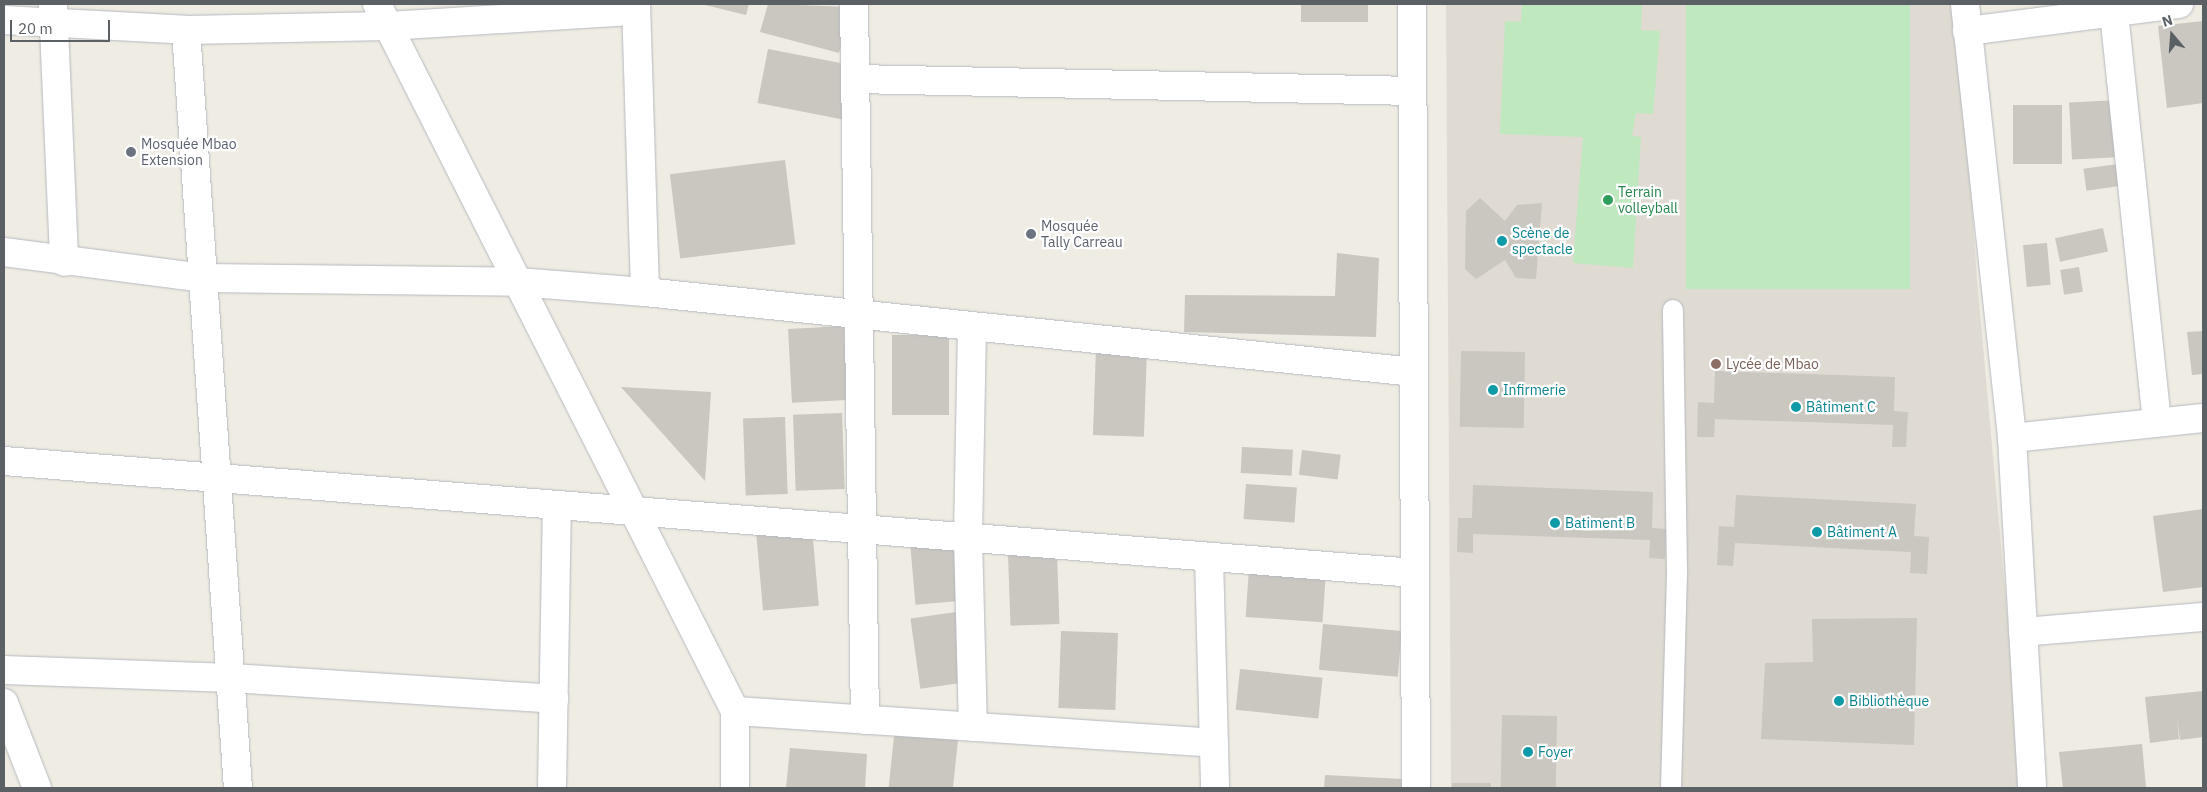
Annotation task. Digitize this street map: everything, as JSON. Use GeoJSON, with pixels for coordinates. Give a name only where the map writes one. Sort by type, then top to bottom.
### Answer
{"type":"FeatureCollection","features":[{"type":"Feature","properties":{"kind":"street"},"geometry":{"type":"LineString","coordinates":[[854,4],[865,720]]}},
{"type":"Feature","properties":{"kind":"street"},"geometry":{"type":"LineString","coordinates":[[1412,4],[1416,788]]}},
{"type":"Feature","properties":{"kind":"street"},"geometry":{"type":"LineString","coordinates":[[1965,4],[2012,438],[2032,788]]}},
{"type":"Feature","properties":{"kind":"street"},"geometry":{"type":"LineString","coordinates":[[1967,31],[2114,14],[2180,4]]}},
{"type":"Feature","properties":{"kind":"street"},"geometry":{"type":"LineString","coordinates":[[4,20],[54,13],[186,30],[382,15],[636,8],[645,292]]}},
{"type":"Feature","properties":{"kind":"street"},"geometry":{"type":"LineString","coordinates":[[54,13],[64,262]]}},
{"type":"Feature","properties":{"kind":"street"},"geometry":{"type":"LineString","coordinates":[[2114,14],[2157,422]]}},
{"type":"Feature","properties":{"kind":"street"},"geometry":{"type":"LineString","coordinates":[[382,15],[735,711],[735,788]]}},
{"type":"Feature","properties":{"kind":"street"},"geometry":{"type":"LineString","coordinates":[[186,30],[219,478],[238,788]]}},
{"type":"Feature","properties":{"kind":"street"},"geometry":{"type":"LineString","coordinates":[[855,80],[1412,92]]}},
{"type":"Feature","properties":{"kind":"street"},"geometry":{"type":"LineString","coordinates":[[4,252],[64,262],[204,278],[518,282],[645,292],[859,317],[1414,372]]}},
{"type":"Feature","properties":{"kind":"street"},"geometry":{"type":"LineString","coordinates":[[972,328],[968,538],[973,727]]}},
{"type":"Feature","properties":{"kind":"street"},"geometry":{"type":"LineString","coordinates":[[2012,438],[2203,418]]}},
{"type":"Feature","properties":{"kind":"street"},"geometry":{"type":"LineString","coordinates":[[4,461],[1415,574]]}},
{"type":"Feature","properties":{"kind":"street"},"geometry":{"type":"LineString","coordinates":[[552,788],[558,505]]}},
{"type":"Feature","properties":{"kind":"street"},"geometry":{"type":"LineString","coordinates":[[1210,557],[1215,788]]}},
{"type":"Feature","properties":{"kind":"street"},"geometry":{"type":"LineString","coordinates":[[2023,632],[2203,617]]}},
{"type":"Feature","properties":{"kind":"street"},"geometry":{"type":"LineString","coordinates":[[4,670],[232,678],[554,699]]}},
{"type":"Feature","properties":{"kind":"street"},"geometry":{"type":"LineString","coordinates":[[4,703],[37,788]]}},
{"type":"Feature","properties":{"kind":"street"},"geometry":{"type":"LineString","coordinates":[[735,711],[1214,743]]}},
{"type":"Feature","properties":{"kind":"lane"},"geometry":{"type":"LineString","coordinates":[[1671,788],[1677,570],[1673,310]]}},
{"type":"Feature","properties":{"kind":"shaded area","name":"Lycée de Mbao"},"geometry":{"type":"Polygon","coordinates":[[[1446,4],[1958,4],[1977,279],[2023,788],[1451,788],[1446,4]]]}},
{"type":"Feature","properties":{"kind":"green space"},"geometry":{"type":"Polygon","coordinates":[[[1522,4],[1642,4],[1641,30],[1660,31],[1653,114],[1636,113],[1632,136],[1641,137],[1633,268],[1573,263],[1583,137],[1500,134],[1505,21],[1521,22],[1522,4]]]}},
{"type":"Feature","properties":{"kind":"green space"},"geometry":{"type":"Polygon","coordinates":[[[1686,4],[1910,4],[1910,289],[1686,289],[1686,4]]]}},
{"type":"Feature","properties":{"kind":"building"},"geometry":{"type":"Polygon","coordinates":[[[701,4],[749,4],[746,15],[701,4]]]}},
{"type":"Feature","properties":{"kind":"building"},"geometry":{"type":"Polygon","coordinates":[[[768,4],[851,7],[839,53],[760,32],[768,4]]]}},
{"type":"Feature","properties":{"kind":"building"},"geometry":{"type":"Polygon","coordinates":[[[1301,4],[1368,4],[1368,22],[1301,22],[1301,4]]]}},
{"type":"Feature","properties":{"kind":"building"},"geometry":{"type":"Polygon","coordinates":[[[2203,21],[2203,103],[2167,108],[2158,26],[2203,21]]]}},
{"type":"Feature","properties":{"kind":"building"},"geometry":{"type":"Polygon","coordinates":[[[768,49],[853,66],[843,120],[758,103],[768,49]]]}},
{"type":"Feature","properties":{"kind":"building"},"geometry":{"type":"Polygon","coordinates":[[[2118,100],[2121,157],[2072,159],[2069,103],[2118,100]]]}},
{"type":"Feature","properties":{"kind":"building"},"geometry":{"type":"Polygon","coordinates":[[[2013,105],[2062,105],[2062,164],[2013,164],[2013,105]]]}},
{"type":"Feature","properties":{"kind":"building"},"geometry":{"type":"Polygon","coordinates":[[[785,160],[795,244],[680,259],[670,174],[785,160]]]}},
{"type":"Feature","properties":{"kind":"building"},"geometry":{"type":"Polygon","coordinates":[[[2125,163],[2128,185],[2086,191],[2083,169],[2125,163]]]}},
{"type":"Feature","properties":{"kind":"building","name":"Scène de spectacle"},"geometry":{"type":"Polygon","coordinates":[[[1480,198],[1505,221],[1517,205],[1542,203],[1536,279],[1516,278],[1505,260],[1476,279],[1465,269],[1466,211],[1480,198]]]}},
{"type":"Feature","properties":{"kind":"building"},"geometry":{"type":"Polygon","coordinates":[[[2103,228],[2108,251],[2060,262],[2055,238],[2103,228]]]}},
{"type":"Feature","properties":{"kind":"building"},"geometry":{"type":"Polygon","coordinates":[[[2047,243],[2051,285],[2027,287],[2023,245],[2047,243]]]}},
{"type":"Feature","properties":{"kind":"building"},"geometry":{"type":"Polygon","coordinates":[[[1337,253],[1379,258],[1376,337],[1184,332],[1185,295],[1335,296],[1337,253]]]}},
{"type":"Feature","properties":{"kind":"building"},"geometry":{"type":"Polygon","coordinates":[[[2079,267],[2083,292],[2064,295],[2060,270],[2079,267]]]}},
{"type":"Feature","properties":{"kind":"building"},"geometry":{"type":"Polygon","coordinates":[[[844,326],[848,400],[792,403],[788,329],[844,326]]]}},
{"type":"Feature","properties":{"kind":"building"},"geometry":{"type":"Polygon","coordinates":[[[2203,331],[2203,374],[2192,375],[2187,332],[2203,331]]]}},
{"type":"Feature","properties":{"kind":"building"},"geometry":{"type":"Polygon","coordinates":[[[892,335],[949,335],[949,415],[892,415],[892,335]]]}},
{"type":"Feature","properties":{"kind":"building"},"geometry":{"type":"Polygon","coordinates":[[[1096,348],[1147,350],[1144,437],[1093,435],[1096,348]]]}},
{"type":"Feature","properties":{"kind":"building","name":"Infirmerie"},"geometry":{"type":"Polygon","coordinates":[[[1461,351],[1525,352],[1524,428],[1460,427],[1461,351]]]}},
{"type":"Feature","properties":{"kind":"building","name":"Bâtiment C"},"geometry":{"type":"Polygon","coordinates":[[[1715,371],[1895,377],[1894,411],[1908,412],[1906,447],[1892,447],[1893,425],[1715,419],[1714,437],[1697,437],[1698,402],[1714,403],[1715,371]]]}},
{"type":"Feature","properties":{"kind":"building"},"geometry":{"type":"Polygon","coordinates":[[[621,387],[711,392],[705,481],[621,387]]]}},
{"type":"Feature","properties":{"kind":"building"},"geometry":{"type":"Polygon","coordinates":[[[842,413],[845,489],[796,491],[793,415],[842,413]]]}},
{"type":"Feature","properties":{"kind":"building"},"geometry":{"type":"Polygon","coordinates":[[[785,417],[788,494],[746,495],[743,418],[785,417]]]}},
{"type":"Feature","properties":{"kind":"building"},"geometry":{"type":"Polygon","coordinates":[[[1242,447],[1293,450],[1292,476],[1241,473],[1242,447]]]}},
{"type":"Feature","properties":{"kind":"building"},"geometry":{"type":"Polygon","coordinates":[[[1302,450],[1341,455],[1338,480],[1299,475],[1302,450]]]}},
{"type":"Feature","properties":{"kind":"building"},"geometry":{"type":"Polygon","coordinates":[[[1246,484],[1297,488],[1294,522],[1244,519],[1246,484]]]}},
{"type":"Feature","properties":{"kind":"building","name":"Batiment B"},"geometry":{"type":"Polygon","coordinates":[[[1473,485],[1653,492],[1652,528],[1666,529],[1665,559],[1649,558],[1650,540],[1473,534],[1473,553],[1457,552],[1458,518],[1472,518],[1473,485]]]}},
{"type":"Feature","properties":{"kind":"building","name":"Bâtiment A"},"geometry":{"type":"Polygon","coordinates":[[[1736,495],[1916,504],[1914,536],[1929,537],[1927,574],[1910,573],[1911,552],[1735,543],[1733,566],[1717,565],[1719,526],[1734,527],[1736,495]]]}},
{"type":"Feature","properties":{"kind":"building"},"geometry":{"type":"Polygon","coordinates":[[[2203,509],[2203,587],[2163,592],[2153,516],[2203,509]]]}},
{"type":"Feature","properties":{"kind":"building"},"geometry":{"type":"Polygon","coordinates":[[[812,528],[819,606],[763,611],[756,533],[812,528]]]}},
{"type":"Feature","properties":{"kind":"building"},"geometry":{"type":"Polygon","coordinates":[[[956,540],[961,601],[915,605],[910,544],[956,540]]]}},
{"type":"Feature","properties":{"kind":"building"},"geometry":{"type":"Polygon","coordinates":[[[1057,553],[1059,624],[1011,626],[1008,555],[1057,553]]]}},
{"type":"Feature","properties":{"kind":"building"},"geometry":{"type":"Polygon","coordinates":[[[1249,569],[1326,574],[1322,622],[1246,617],[1249,569]]]}},
{"type":"Feature","properties":{"kind":"building"},"geometry":{"type":"Polygon","coordinates":[[[956,612],[966,682],[920,689],[910,618],[956,612]]]}},
{"type":"Feature","properties":{"kind":"building","name":"Bibliothèque"},"geometry":{"type":"Polygon","coordinates":[[[1917,618],[1914,745],[1761,739],[1765,663],[1813,662],[1812,619],[1917,618]]]}},
{"type":"Feature","properties":{"kind":"building"},"geometry":{"type":"Polygon","coordinates":[[[1323,624],[1402,631],[1398,677],[1319,670],[1323,624]]]}},
{"type":"Feature","properties":{"kind":"building"},"geometry":{"type":"Polygon","coordinates":[[[1061,631],[1118,633],[1115,710],[1058,708],[1061,631]]]}},
{"type":"Feature","properties":{"kind":"building"},"geometry":{"type":"Polygon","coordinates":[[[1240,669],[1323,678],[1318,718],[1236,710],[1240,669]]]}},
{"type":"Feature","properties":{"kind":"building"},"geometry":{"type":"Polygon","coordinates":[[[2203,691],[2203,737],[2180,740],[2177,718],[2179,739],[2150,743],[2145,697],[2203,691]]]}},
{"type":"Feature","properties":{"kind":"building","name":"Foyer"},"geometry":{"type":"Polygon","coordinates":[[[1502,715],[1557,716],[1556,788],[1501,788],[1502,715]]]}},
{"type":"Feature","properties":{"kind":"building"},"geometry":{"type":"Polygon","coordinates":[[[895,727],[959,734],[953,788],[889,788],[895,727]]]}},
{"type":"Feature","properties":{"kind":"building"},"geometry":{"type":"Polygon","coordinates":[[[2142,744],[2146,787],[2063,788],[2059,752],[2142,744]]]}},
{"type":"Feature","properties":{"kind":"building"},"geometry":{"type":"Polygon","coordinates":[[[790,748],[867,754],[865,788],[786,788],[790,748]]]}},
{"type":"Feature","properties":{"kind":"building"},"geometry":{"type":"Polygon","coordinates":[[[1325,775],[1402,779],[1402,788],[1324,788],[1325,775]]]}},
{"type":"Feature","properties":{"kind":"building"},"geometry":{"type":"Polygon","coordinates":[[[1452,783],[1491,783],[1491,788],[1452,788],[1452,783]]]}},
{"type":"Feature","properties":{"kind":"place","name":"Mosquée Mbao Extension"},"geometry":{"type":"Point","coordinates":[131,152]}},
{"type":"Feature","properties":{"kind":"place","name":"Terrain volleyball"},"geometry":{"type":"Point","coordinates":[1608,200]}},
{"type":"Feature","properties":{"kind":"place","name":"Mosquée Tally Carreau"},"geometry":{"type":"Point","coordinates":[1031,234]}},
{"type":"Feature","properties":{"kind":"place","name":"Scène de spectacle"},"geometry":{"type":"Point","coordinates":[1502,241]}},
{"type":"Feature","properties":{"kind":"place","name":"Lycée de Mbao"},"geometry":{"type":"Point","coordinates":[1716,364]}},
{"type":"Feature","properties":{"kind":"place","name":"Infirmerie"},"geometry":{"type":"Point","coordinates":[1493,390]}},
{"type":"Feature","properties":{"kind":"place","name":"Bâtiment C"},"geometry":{"type":"Point","coordinates":[1796,407]}},
{"type":"Feature","properties":{"kind":"place","name":"Batiment B"},"geometry":{"type":"Point","coordinates":[1555,523]}},
{"type":"Feature","properties":{"kind":"place","name":"Bâtiment A"},"geometry":{"type":"Point","coordinates":[1817,532]}},
{"type":"Feature","properties":{"kind":"place","name":"Bibliothèque"},"geometry":{"type":"Point","coordinates":[1839,701]}},
{"type":"Feature","properties":{"kind":"place","name":"Foyer"},"geometry":{"type":"Point","coordinates":[1528,752]}}]}
